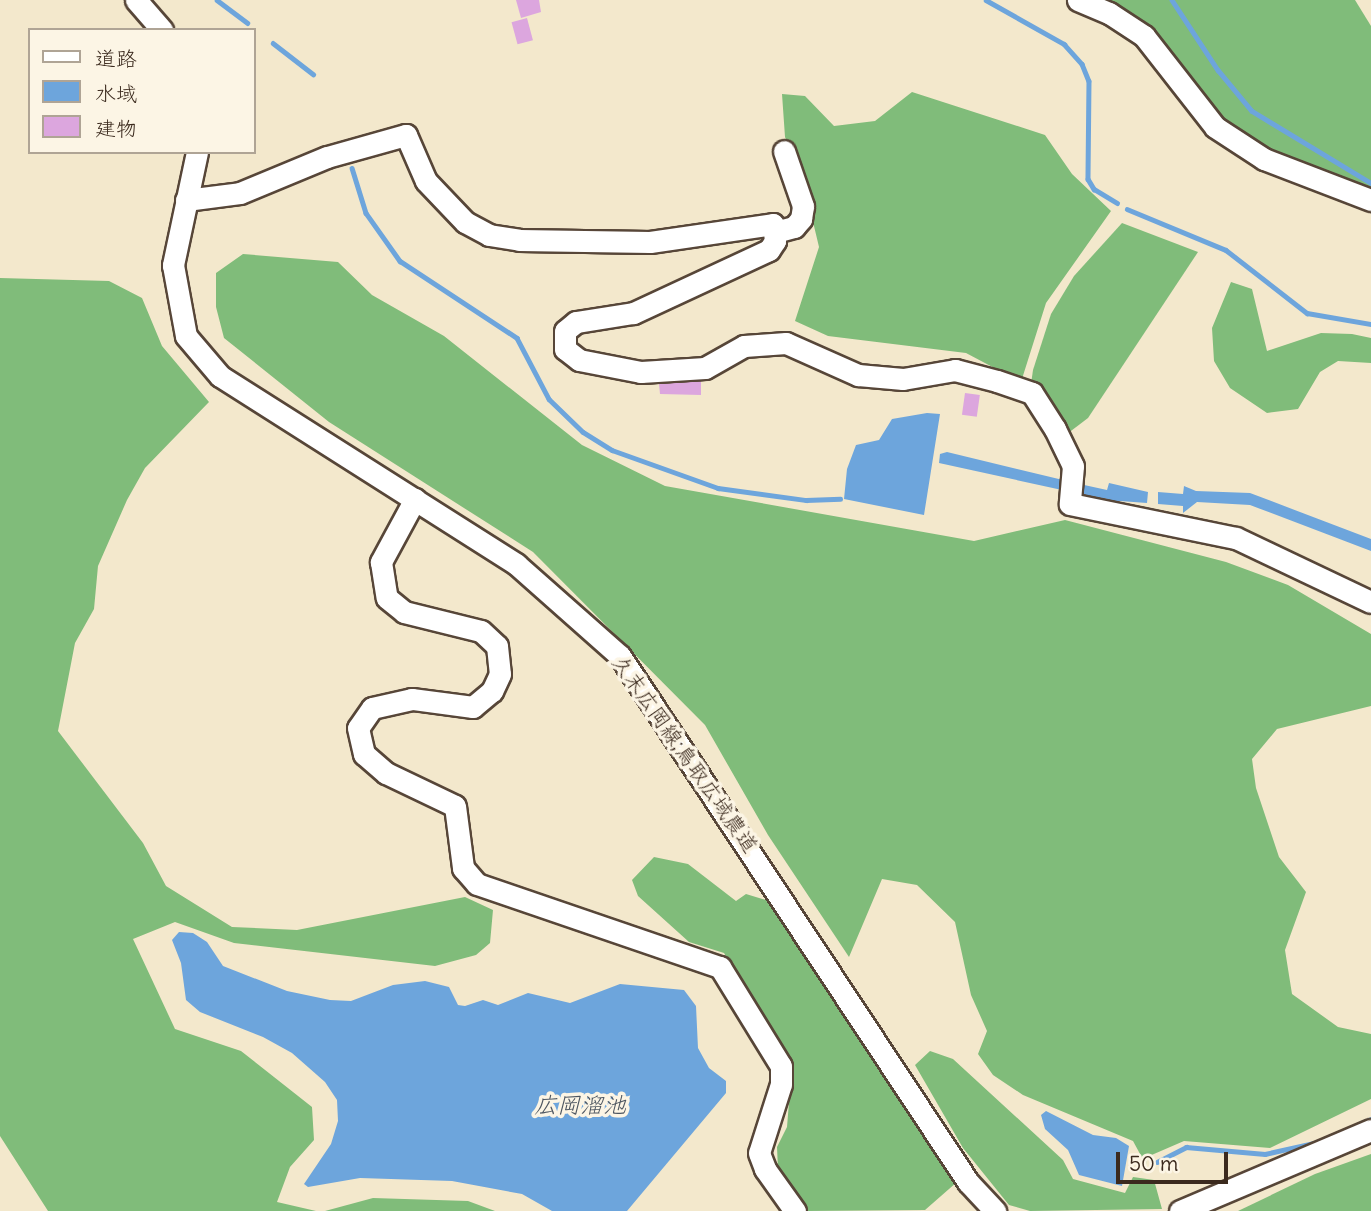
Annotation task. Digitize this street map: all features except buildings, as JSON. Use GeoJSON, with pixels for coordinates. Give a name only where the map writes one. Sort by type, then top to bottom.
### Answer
{"type":"FeatureCollection","features":[{"type":"Feature","properties":{"kind":"street"},"geometry":{"type":"LineString","coordinates":[[136,0],[160,28]]}},
{"type":"Feature","properties":{"kind":"street"},"geometry":{"type":"LineString","coordinates":[[1078,0],[1109,13],[1144,36],[1215,127],[1264,159],[1371,200]]}},
{"type":"Feature","properties":{"kind":"street"},"geometry":{"type":"LineString","coordinates":[[186,200],[240,193],[327,157],[406,135],[426,181],[465,222],[489,234],[519,240],[650,242],[724,233],[765,222],[773,224],[775,232],[769,250],[633,313],[576,322],[565,331],[565,349],[579,360],[641,372],[705,368],[744,346],[786,343],[858,375],[903,379],[955,370],[997,381],[1032,393],[1055,429],[1073,466],[1070,504],[1236,538],[1371,602]]}},
{"type":"Feature","properties":{"kind":"street"},"geometry":{"type":"LineString","coordinates":[[775,232],[794,227],[801,219],[803,205],[784,151]]}},
{"type":"Feature","properties":{"kind":"street","name":"久末広岡線;鳥取広域農道"},"geometry":{"type":"LineString","coordinates":[[197,154],[173,265],[186,336],[220,376],[516,564],[620,656],[968,1182],[995,1211]]}},
{"type":"Feature","properties":{"kind":"street"},"geometry":{"type":"LineString","coordinates":[[415,499],[381,562],[387,598],[404,612],[481,631],[497,646],[500,674],[492,691],[473,707],[412,699],[372,708],[358,728],[364,754],[377,768],[455,806],[463,868],[477,884],[720,967],[781,1066],[781,1084],[759,1153],[760,1162],[795,1211]]}},
{"type":"Feature","properties":{"kind":"street"},"geometry":{"type":"LineString","coordinates":[[1180,1211],[1371,1130]]}},
{"type":"Feature","properties":{"kind":"green space"},"geometry":{"type":"Polygon","coordinates":[[[1097,0],[1355,0],[1371,26],[1371,194],[1239,135],[1097,0]]]}},
{"type":"Feature","properties":{"kind":"green space"},"geometry":{"type":"Polygon","coordinates":[[[912,92],[1045,135],[1072,174],[1111,211],[1046,303],[1021,382],[966,353],[828,336],[795,321],[819,247],[803,180],[785,137],[782,94],[805,96],[834,126],[875,121],[912,92]]]}},
{"type":"Feature","properties":{"kind":"green space"},"geometry":{"type":"Polygon","coordinates":[[[1122,223],[1198,252],[1088,418],[1063,437],[1031,384],[1033,370],[1051,314],[1074,276],[1122,223]]]}},
{"type":"Feature","properties":{"kind":"green space"},"geometry":{"type":"Polygon","coordinates":[[[243,254],[338,262],[372,295],[444,336],[582,445],[665,486],[974,541],[1065,520],[1226,562],[1288,585],[1371,634],[1371,706],[1277,729],[1252,759],[1256,788],[1279,857],[1306,892],[1285,950],[1292,994],[1338,1027],[1371,1034],[1371,1099],[1270,1148],[1184,1141],[1147,1157],[1146,1165],[1133,1141],[1023,1095],[993,1075],[978,1054],[987,1031],[971,995],[955,922],[917,885],[882,879],[849,957],[768,835],[705,725],[533,552],[329,422],[224,338],[216,307],[216,273],[243,254]]]}},
{"type":"Feature","properties":{"kind":"green space"},"geometry":{"type":"Polygon","coordinates":[[[0,278],[109,281],[142,298],[162,346],[209,402],[145,468],[127,500],[98,566],[94,609],[75,643],[58,731],[143,843],[166,886],[232,927],[297,930],[465,897],[493,910],[490,943],[476,955],[435,966],[234,943],[175,922],[133,939],[175,1029],[241,1051],[312,1107],[314,1140],[290,1167],[277,1202],[316,1211],[48,1211],[0,1136],[0,278]]]}},
{"type":"Feature","properties":{"kind":"green space"},"geometry":{"type":"Polygon","coordinates":[[[1231,282],[1252,289],[1267,351],[1321,333],[1352,334],[1371,338],[1371,363],[1338,361],[1320,372],[1298,409],[1267,413],[1230,388],[1214,361],[1212,328],[1231,282]]]}},
{"type":"Feature","properties":{"kind":"green space"},"geometry":{"type":"Polygon","coordinates":[[[654,857],[688,864],[736,901],[746,894],[766,900],[957,1182],[925,1210],[806,1211],[778,1170],[777,1147],[787,1127],[792,1065],[724,953],[689,942],[638,896],[632,880],[654,857]]]}},
{"type":"Feature","properties":{"kind":"green space"},"geometry":{"type":"Polygon","coordinates":[[[930,1051],[953,1059],[1063,1160],[1073,1179],[1125,1193],[1133,1177],[1154,1180],[1162,1209],[1030,1211],[1009,1205],[963,1148],[915,1065],[930,1051]]]}},
{"type":"Feature","properties":{"kind":"green space"},"geometry":{"type":"Polygon","coordinates":[[[1371,1154],[1371,1211],[1238,1211],[1315,1174],[1371,1154]]]}},
{"type":"Feature","properties":{"kind":"green space"},"geometry":{"type":"Polygon","coordinates":[[[373,1198],[468,1201],[495,1211],[325,1211],[373,1198]]]}},
{"type":"Feature","properties":{"kind":"water"},"geometry":{"type":"Polygon","coordinates":[[[927,413],[940,414],[924,515],[844,499],[847,469],[856,445],[879,440],[892,419],[927,413]]]}},
{"type":"Feature","properties":{"kind":"water"},"geometry":{"type":"Polygon","coordinates":[[[947,452],[1063,480],[1062,490],[939,463],[940,454],[947,452]]]}},
{"type":"Feature","properties":{"kind":"water"},"geometry":{"type":"Polygon","coordinates":[[[1075,483],[1107,490],[1109,483],[1148,492],[1147,503],[1120,501],[1107,506],[1107,499],[1076,493],[1075,483]]]}},
{"type":"Feature","properties":{"kind":"water"},"geometry":{"type":"Polygon","coordinates":[[[1184,486],[1196,491],[1250,493],[1371,539],[1371,551],[1250,505],[1197,502],[1183,513],[1183,506],[1158,504],[1158,492],[1183,494],[1184,486]]]}},
{"type":"Feature","properties":{"kind":"water","name":"広岡溜池"},"geometry":{"type":"Polygon","coordinates":[[[179,932],[193,933],[207,942],[223,966],[287,991],[330,1000],[351,1001],[393,985],[425,981],[449,987],[458,1005],[465,1006],[483,1000],[498,1005],[528,993],[570,1003],[620,984],[684,990],[696,1006],[698,1048],[709,1068],[726,1081],[726,1093],[627,1211],[552,1211],[522,1194],[452,1181],[360,1178],[308,1187],[304,1184],[331,1144],[338,1121],[337,1100],[325,1082],[292,1053],[263,1037],[200,1012],[186,1000],[181,963],[172,940],[179,932]]]}},
{"type":"Feature","properties":{"kind":"water"},"geometry":{"type":"Polygon","coordinates":[[[1046,1111],[1093,1135],[1116,1138],[1129,1146],[1122,1186],[1079,1175],[1068,1150],[1045,1129],[1041,1115],[1046,1111]]]}},
{"type":"Feature","properties":{"kind":"waterway"},"geometry":{"type":"LineString","coordinates":[[217,0],[247,23]]}},
{"type":"Feature","properties":{"kind":"waterway"},"geometry":{"type":"LineString","coordinates":[[986,0],[1064,44],[1082,64],[1089,81],[1088,179],[1094,189],[1117,203]]}},
{"type":"Feature","properties":{"kind":"waterway"},"geometry":{"type":"LineString","coordinates":[[1172,0],[1218,70],[1252,111],[1371,183]]}},
{"type":"Feature","properties":{"kind":"waterway"},"geometry":{"type":"LineString","coordinates":[[273,43],[313,74]]}},
{"type":"Feature","properties":{"kind":"waterway"},"geometry":{"type":"LineString","coordinates":[[352,168],[366,213],[400,261],[517,338],[549,399],[583,432],[612,450],[718,488],[806,500],[840,499]]}},
{"type":"Feature","properties":{"kind":"waterway"},"geometry":{"type":"LineString","coordinates":[[1127,209],[1226,250],[1307,313],[1371,324]]}},
{"type":"Feature","properties":{"kind":"waterway"},"geometry":{"type":"LineString","coordinates":[[1361,1123],[1371,1119]]}},
{"type":"Feature","properties":{"kind":"waterway"},"geometry":{"type":"LineString","coordinates":[[1157,1162],[1186,1147],[1265,1154],[1314,1143]]}}]}
